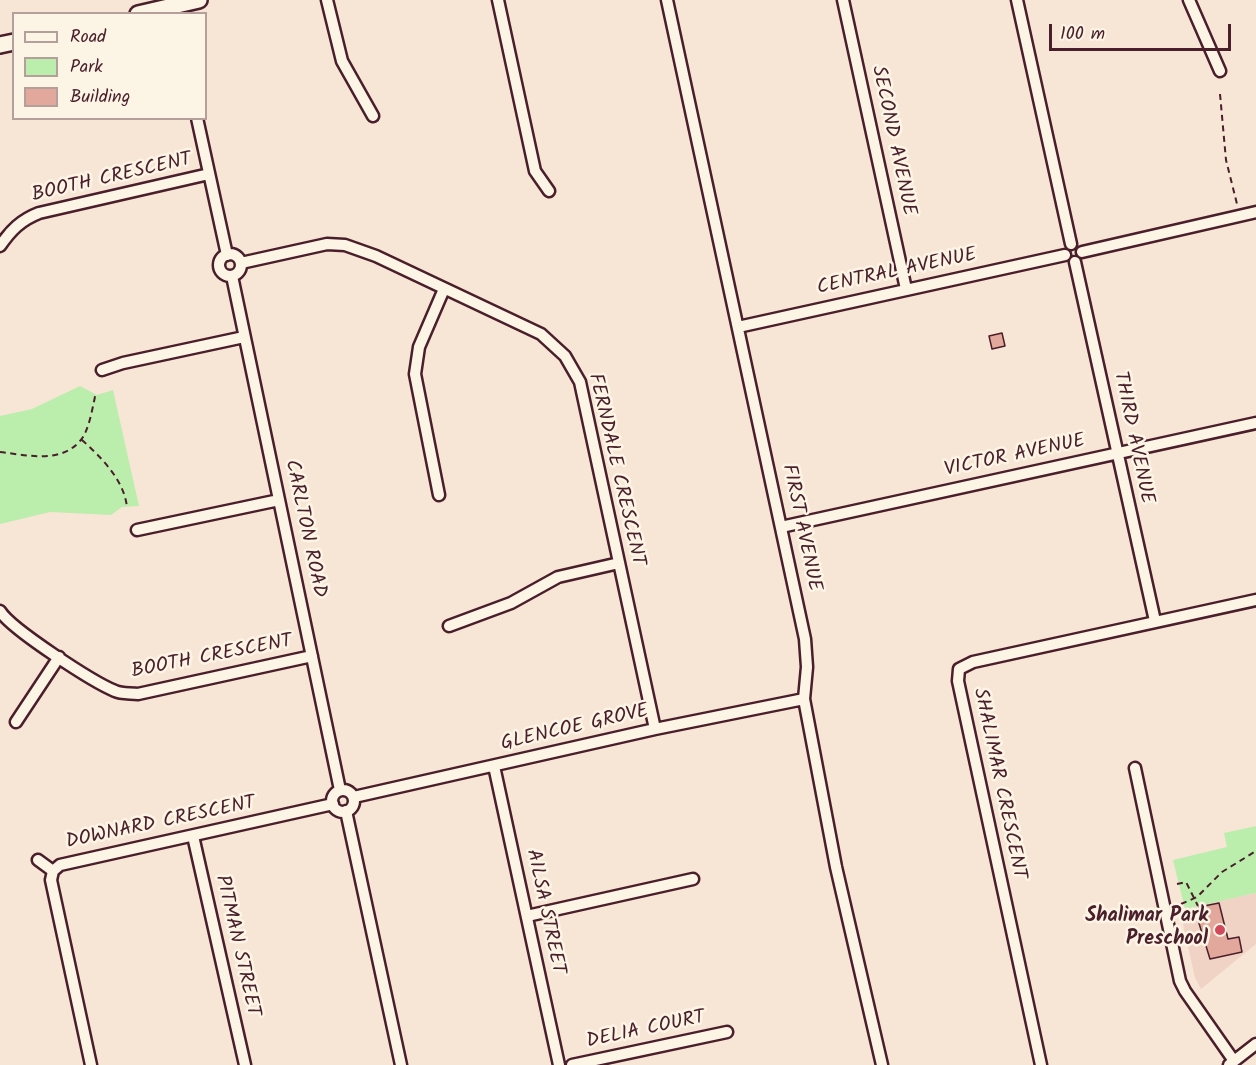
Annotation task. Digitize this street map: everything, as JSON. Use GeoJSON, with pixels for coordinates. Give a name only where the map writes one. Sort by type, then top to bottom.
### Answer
{"type":"FeatureCollection","features":[{"type":"Feature","properties":{"kind":"main road"},"geometry":{"type":"LineString","coordinates":[[147,12],[199,0]]}},
{"type":"Feature","properties":{"kind":"street"},"geometry":{"type":"LineString","coordinates":[[327,0],[342,61],[373,116]]}},
{"type":"Feature","properties":{"kind":"street"},"geometry":{"type":"LineString","coordinates":[[498,0],[535,171],[549,191]]}},
{"type":"Feature","properties":{"kind":"street","name":"FIRST AVENUE"},"geometry":{"type":"LineString","coordinates":[[667,0],[805,639],[807,667],[804,699],[836,867],[882,1065]]}},
{"type":"Feature","properties":{"kind":"street","name":"SECOND AVENUE"},"geometry":{"type":"LineString","coordinates":[[843,0],[906,289]]}},
{"type":"Feature","properties":{"kind":"street"},"geometry":{"type":"LineString","coordinates":[[1017,0],[1071,244]]}},
{"type":"Feature","properties":{"kind":"street"},"geometry":{"type":"LineString","coordinates":[[1189,0],[1220,71]]}},
{"type":"Feature","properties":{"kind":"street"},"geometry":{"type":"LineString","coordinates":[[197,120],[227,255]]}},
{"type":"Feature","properties":{"kind":"street","name":"BOOTH CRESCENT"},"geometry":{"type":"LineString","coordinates":[[0,246],[14,227],[26,218],[39,213],[208,174]]}},
{"type":"Feature","properties":{"kind":"street"},"geometry":{"type":"LineString","coordinates":[[1082,252],[1256,212]]}},
{"type":"Feature","properties":{"kind":"street","name":"FERNDALE CRESCENT"},"geometry":{"type":"LineString","coordinates":[[241,263],[327,244],[345,245],[376,256],[541,334],[565,356],[580,382],[655,729]]}},
{"type":"Feature","properties":{"kind":"street"},"geometry":{"type":"LineString","coordinates":[[1071,244],[1078,246],[1082,252]]}},
{"type":"Feature","properties":{"kind":"street"},"geometry":{"type":"LineString","coordinates":[[1071,244],[1065,250],[1068,260],[1075,262],[1081,257],[1082,252]]}},
{"type":"Feature","properties":{"kind":"street"},"geometry":{"type":"LineString","coordinates":[[227,255],[235,256],[241,263],[239,271],[232,276],[224,274],[220,267],[221,260],[227,255]]}},
{"type":"Feature","properties":{"kind":"street","name":"CENTRAL AVENUE"},"geometry":{"type":"LineString","coordinates":[[738,327],[1065,255]]}},
{"type":"Feature","properties":{"kind":"street","name":"THIRD AVENUE"},"geometry":{"type":"LineString","coordinates":[[1075,262],[1155,621]]}},
{"type":"Feature","properties":{"kind":"street","name":"CARLTON ROAD"},"geometry":{"type":"LineString","coordinates":[[232,276],[340,790]]}},
{"type":"Feature","properties":{"kind":"street"},"geometry":{"type":"LineString","coordinates":[[439,495],[415,374],[419,347],[444,289]]}},
{"type":"Feature","properties":{"kind":"street"},"geometry":{"type":"LineString","coordinates":[[102,370],[123,363],[244,337]]}},
{"type":"Feature","properties":{"kind":"street","name":"VICTOR AVENUE"},"geometry":{"type":"LineString","coordinates":[[781,527],[1256,423]]}},
{"type":"Feature","properties":{"kind":"street"},"geometry":{"type":"LineString","coordinates":[[137,530],[279,500]]}},
{"type":"Feature","properties":{"kind":"street"},"geometry":{"type":"LineString","coordinates":[[449,626],[511,603],[558,578],[619,563]]}},
{"type":"Feature","properties":{"kind":"street","name":"SHALIMAR CRESCENT"},"geometry":{"type":"LineString","coordinates":[[1041,1065],[960,693],[959,669],[973,662],[1256,600]]}},
{"type":"Feature","properties":{"kind":"street","name":"BOOTH CRESCENT"},"geometry":{"type":"LineString","coordinates":[[0,611],[12,625],[91,678],[117,692],[138,694],[312,656]]}},
{"type":"Feature","properties":{"kind":"street"},"geometry":{"type":"LineString","coordinates":[[16,722],[59,657]]}},
{"type":"Feature","properties":{"kind":"street","name":"GLENCOE GROVE"},"geometry":{"type":"LineString","coordinates":[[354,797],[655,729],[804,699]]}},
{"type":"Feature","properties":{"kind":"street","name":"AILSA STREET"},"geometry":{"type":"LineString","coordinates":[[494,766],[559,1065]]}},
{"type":"Feature","properties":{"kind":"street"},"geometry":{"type":"LineString","coordinates":[[1135,768],[1180,981],[1231,1063],[1256,1044]]}},
{"type":"Feature","properties":{"kind":"street"},"geometry":{"type":"LineString","coordinates":[[340,790],[347,790],[354,797],[352,808],[346,811],[339,811],[333,804],[334,794],[340,790]]}},
{"type":"Feature","properties":{"kind":"street","name":"DOWNARD CRESCENT"},"geometry":{"type":"LineString","coordinates":[[91,1065],[51,880],[53,871],[60,865],[333,804]]}},
{"type":"Feature","properties":{"kind":"street"},"geometry":{"type":"LineString","coordinates":[[346,811],[401,1065]]}},
{"type":"Feature","properties":{"kind":"street","name":"PITMAN STREET"},"geometry":{"type":"LineString","coordinates":[[193,836],[245,1065]]}},
{"type":"Feature","properties":{"kind":"street"},"geometry":{"type":"LineString","coordinates":[[38,860],[53,871]]}},
{"type":"Feature","properties":{"kind":"street"},"geometry":{"type":"LineString","coordinates":[[527,916],[693,879]]}},
{"type":"Feature","properties":{"kind":"street","name":"DELIA COURT"},"geometry":{"type":"LineString","coordinates":[[572,1065],[727,1032]]}},
{"type":"Feature","properties":{"kind":"path"},"geometry":{"type":"LineString","coordinates":[[1220,94],[1226,160],[1237,204]]}},
{"type":"Feature","properties":{"kind":"path"},"geometry":{"type":"LineString","coordinates":[[0,452],[53,456],[69,450],[82,440],[96,392]]}},
{"type":"Feature","properties":{"kind":"path"},"geometry":{"type":"LineString","coordinates":[[82,440],[114,475],[126,497],[127,508]]}},
{"type":"Feature","properties":{"kind":"path"},"geometry":{"type":"LineString","coordinates":[[1181,904],[1193,899],[1222,872],[1256,851]]}},
{"type":"Feature","properties":{"kind":"path"},"geometry":{"type":"LineString","coordinates":[[1177,884],[1186,882],[1198,906]]}},
{"type":"Feature","properties":{"kind":"shaded area","name":"Shalimar Park Preschool"},"geometry":{"type":"Polygon","coordinates":[[[1256,893],[1256,944],[1201,989],[1195,978],[1181,915],[1186,914],[1185,909],[1256,893]]]}},
{"type":"Feature","properties":{"kind":"green space"},"geometry":{"type":"Polygon","coordinates":[[[80,386],[97,395],[113,390],[139,506],[122,507],[111,515],[50,512],[0,524],[0,416],[32,409],[80,386]]]}},
{"type":"Feature","properties":{"kind":"green space"},"geometry":{"type":"Polygon","coordinates":[[[1256,826],[1256,893],[1185,909],[1173,860],[1227,847],[1224,833],[1256,826]]]}},
{"type":"Feature","properties":{"kind":"building"},"geometry":{"type":"Polygon","coordinates":[[[1002,333],[1005,346],[992,349],[989,336],[1002,333]]]}},
{"type":"Feature","properties":{"kind":"building","name":"Shalimar Park Preschool"},"geometry":{"type":"Polygon","coordinates":[[[1219,903],[1228,939],[1239,937],[1242,952],[1210,959],[1198,920],[1202,919],[1199,907],[1219,903]]]}},
{"type":"Feature","properties":{"kind":"place","name":"Shalimar Park Preschool"},"geometry":{"type":"Point","coordinates":[1220,930]}}]}
